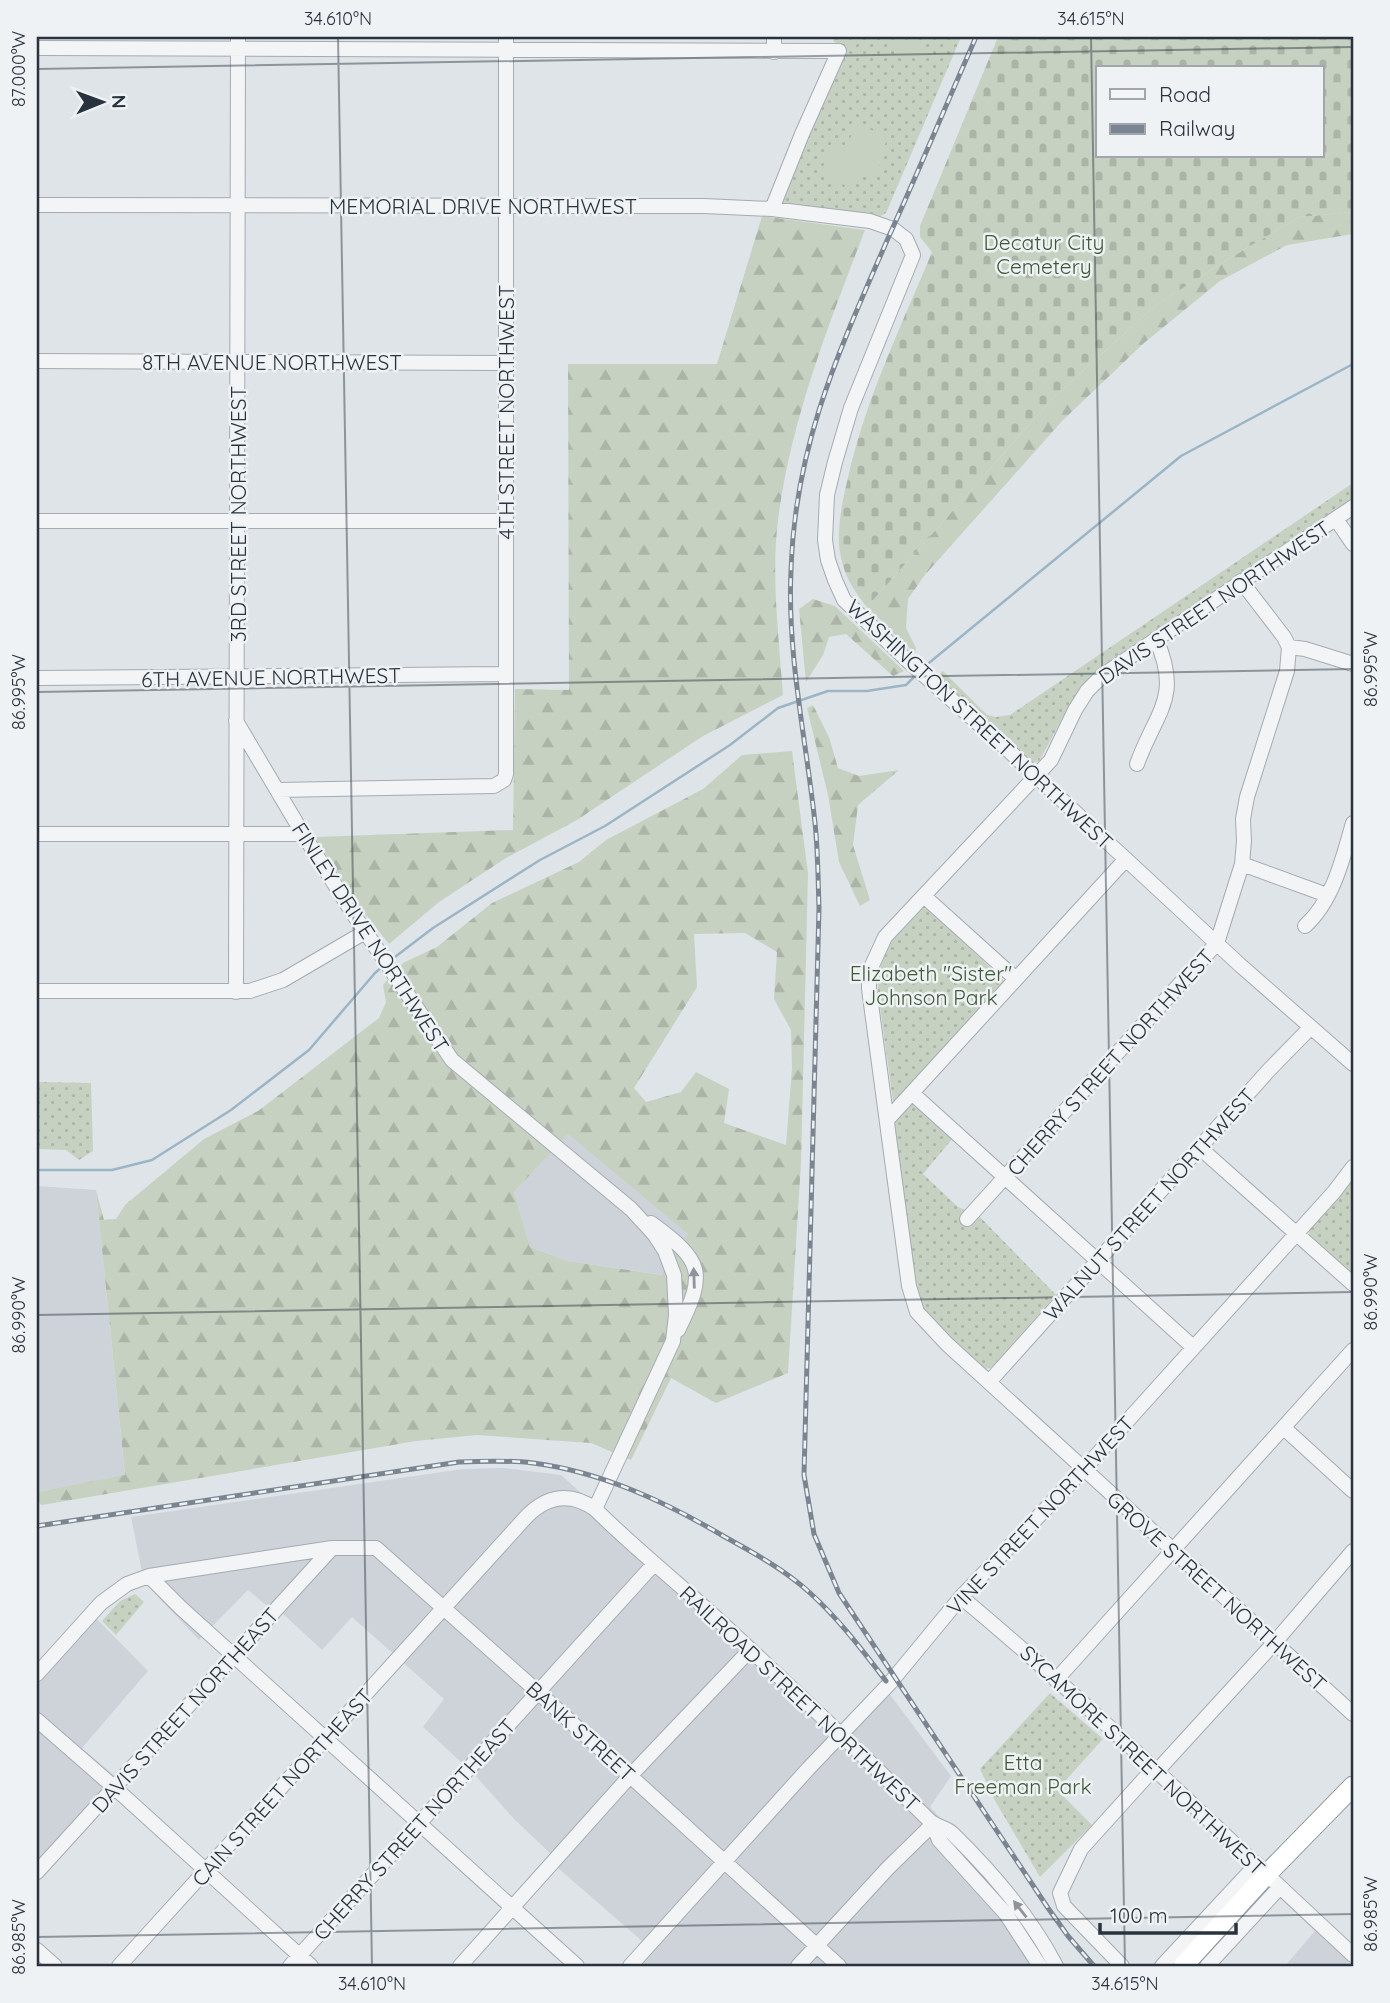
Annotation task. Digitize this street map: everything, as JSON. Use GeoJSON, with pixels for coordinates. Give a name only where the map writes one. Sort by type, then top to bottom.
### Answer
{"type":"FeatureCollection","features":[{"type":"Feature","properties":{"kind":"highway"},"geometry":{"type":"LineString","coordinates":[[1183,1966],[1353,1786]]}},
{"type":"Feature","properties":{"kind":"street"},"geometry":{"type":"LineString","coordinates":[[37,48],[238,43],[774,44],[839,51],[772,209]]}},
{"type":"Feature","properties":{"kind":"street","name":"3RD STREET NORTHWEST"},"geometry":{"type":"LineString","coordinates":[[236,992],[238,43]]}},
{"type":"Feature","properties":{"kind":"street","name":"4TH STREET NORTHWEST"},"geometry":{"type":"LineString","coordinates":[[277,790],[499,785],[506,774],[506,43]]}},
{"type":"Feature","properties":{"kind":"street","name":"MEMORIAL DRIVE NORTHWEST"},"geometry":{"type":"LineString","coordinates":[[37,205],[704,205],[772,209],[870,221],[887,226],[906,239],[913,255]]}},
{"type":"Feature","properties":{"kind":"street","name":"WASHINGTON STREET NORTHWEST"},"geometry":{"type":"LineString","coordinates":[[913,255],[851,408],[827,495],[825,530],[828,560],[844,600],[1217,943],[1353,1064]]}},
{"type":"Feature","properties":{"kind":"street","name":"8TH AVENUE NORTHWEST"},"geometry":{"type":"LineString","coordinates":[[37,361],[506,363]]}},
{"type":"Feature","properties":{"kind":"street","name":"DAVIS STREET NORTHWEST"},"geometry":{"type":"LineString","coordinates":[[887,1121],[870,1003],[869,972],[886,937],[1036,777],[1057,750],[1087,691],[1111,668],[1353,506]]}},
{"type":"Feature","properties":{"kind":"street"},"geometry":{"type":"LineString","coordinates":[[1336,519],[1353,544]]}},
{"type":"Feature","properties":{"kind":"street"},"geometry":{"type":"LineString","coordinates":[[37,521],[506,521]]}},
{"type":"Feature","properties":{"kind":"street"},"geometry":{"type":"LineString","coordinates":[[1241,580],[1289,647],[1305,649],[1353,664]]}},
{"type":"Feature","properties":{"kind":"street"},"geometry":{"type":"LineString","coordinates":[[1137,764],[1165,699],[1168,678],[1166,661],[1156,639]]}},
{"type":"Feature","properties":{"kind":"street","name":"CHERRY STREET NORTHWEST"},"geometry":{"type":"LineString","coordinates":[[967,1219],[1217,943],[1242,864],[1243,818],[1247,797],[1284,682],[1289,647]]}},
{"type":"Feature","properties":{"kind":"street","name":"6TH AVENUE NORTHWEST"},"geometry":{"type":"LineString","coordinates":[[37,678],[506,674]]}},
{"type":"Feature","properties":{"kind":"street","name":"FINLEY DRIVE NORTHWEST"},"geometry":{"type":"LineString","coordinates":[[236,721],[365,932],[452,1060],[691,1256],[697,1276],[693,1298],[595,1510]]}},
{"type":"Feature","properties":{"kind":"street"},"geometry":{"type":"LineString","coordinates":[[1304,926],[1315,917],[1328,895],[1353,823]]}},
{"type":"Feature","properties":{"kind":"street"},"geometry":{"type":"LineString","coordinates":[[37,834],[303,834]]}},
{"type":"Feature","properties":{"kind":"street"},"geometry":{"type":"LineString","coordinates":[[887,1121],[1126,859]]}},
{"type":"Feature","properties":{"kind":"street"},"geometry":{"type":"LineString","coordinates":[[1242,864],[1328,895]]}},
{"type":"Feature","properties":{"kind":"street"},"geometry":{"type":"LineString","coordinates":[[925,897],[1016,979]]}},
{"type":"Feature","properties":{"kind":"street"},"geometry":{"type":"LineString","coordinates":[[37,991],[236,992],[270,986],[365,932]]}},
{"type":"Feature","properties":{"kind":"street","name":"WALNUT STREET NORTHWEST"},"geometry":{"type":"LineString","coordinates":[[989,1382],[1311,1027]]}},
{"type":"Feature","properties":{"kind":"street"},"geometry":{"type":"LineString","coordinates":[[913,1094],[1193,1347]]}},
{"type":"Feature","properties":{"kind":"street","name":"GROVE STREET NORTHWEST"},"geometry":{"type":"LineString","coordinates":[[887,1121],[913,1302],[923,1321],[1353,1714]]}},
{"type":"Feature","properties":{"kind":"street"},"geometry":{"type":"LineString","coordinates":[[1200,1148],[1353,1284]]}},
{"type":"Feature","properties":{"kind":"street","name":"VINE STREET NORTHWEST"},"geometry":{"type":"LineString","coordinates":[[630,1966],[894,1678],[961,1597],[1084,1469],[1353,1167]]}},
{"type":"Feature","properties":{"kind":"street","name":"FINLEY DRIVE NORTHWEST"},"geometry":{"type":"LineString","coordinates":[[631,1209],[660,1242],[674,1275],[676,1304],[673,1341]]}},
{"type":"Feature","properties":{"kind":"street"},"geometry":{"type":"LineString","coordinates":[[1056,1680],[1353,1350]]}},
{"type":"Feature","properties":{"kind":"street"},"geometry":{"type":"LineString","coordinates":[[1284,1428],[1353,1491]]}},
{"type":"Feature","properties":{"kind":"street","name":"RAILROAD STREET NORTHWEST"},"geometry":{"type":"LineString","coordinates":[[514,1530],[535,1508],[554,1497],[567,1497],[584,1502],[595,1510],[841,1734],[933,1824],[949,1830],[1021,1908],[1056,1966]]}},
{"type":"Feature","properties":{"kind":"street","name":"CAIN STREET NORTHEAST"},"geometry":{"type":"LineString","coordinates":[[119,1966],[514,1530]]}},
{"type":"Feature","properties":{"kind":"street","name":"BANK STREET"},"geometry":{"type":"LineString","coordinates":[[37,1674],[101,1603],[118,1589],[149,1576],[332,1548],[376,1548],[839,1966]]}},
{"type":"Feature","properties":{"kind":"street","name":"DAVIS STREET NORTHEAST"},"geometry":{"type":"LineString","coordinates":[[37,1872],[332,1548]]}},
{"type":"Feature","properties":{"kind":"street"},"geometry":{"type":"LineString","coordinates":[[1122,1966],[1064,1906],[1060,1893],[1081,1849],[1146,1777],[1157,1771],[1275,1642],[1353,1551]]}},
{"type":"Feature","properties":{"kind":"street"},"geometry":{"type":"LineString","coordinates":[[538,1692],[654,1564]]}},
{"type":"Feature","properties":{"kind":"street"},"geometry":{"type":"LineString","coordinates":[[149,1576],[577,1966]]}},
{"type":"Feature","properties":{"kind":"street","name":"SYCAMORE STREET NORTHWEST"},"geometry":{"type":"LineString","coordinates":[[961,1597],[1157,1771],[1353,1955]]}},
{"type":"Feature","properties":{"kind":"street"},"geometry":{"type":"LineString","coordinates":[[460,1966],[630,1776],[750,1650]]}},
{"type":"Feature","properties":{"kind":"street","name":"CHERRY STREET NORTHEAST"},"geometry":{"type":"LineString","coordinates":[[295,1961],[538,1692]]}},
{"type":"Feature","properties":{"kind":"street"},"geometry":{"type":"LineString","coordinates":[[37,1720],[207,1871],[295,1961],[311,1966]]}},
{"type":"Feature","properties":{"kind":"street"},"geometry":{"type":"LineString","coordinates":[[798,1966],[888,1868],[933,1824],[939,1840],[1006,1914],[1040,1966]]}},
{"type":"Feature","properties":{"kind":"street"},"geometry":{"type":"LineString","coordinates":[[1162,1966],[1268,1875]]}},
{"type":"Feature","properties":{"kind":"street"},"geometry":{"type":"LineString","coordinates":[[1208,1966],[1268,1875]]}},
{"type":"Feature","properties":{"kind":"street"},"geometry":{"type":"LineString","coordinates":[[37,1950],[55,1966]]}},
{"type":"Feature","properties":{"kind":"shaded area"},"geometry":{"type":"Polygon","coordinates":[[[568,1133],[689,1234],[663,1275],[568,1261],[530,1247],[514,1192],[568,1133]]]}},
{"type":"Feature","properties":{"kind":"shaded area"},"geometry":{"type":"Polygon","coordinates":[[[37,1186],[96,1190],[125,1476],[37,1492],[37,1186]]]}},
{"type":"Feature","properties":{"kind":"shaded area"},"geometry":{"type":"Polygon","coordinates":[[[503,1468],[561,1475],[841,1726],[882,1684],[951,1776],[930,1807],[1014,1894],[1062,1966],[620,1966],[642,1941],[559,1869],[551,1854],[515,1820],[473,1773],[423,1727],[444,1699],[352,1617],[322,1650],[281,1612],[267,1606],[248,1590],[199,1640],[144,1582],[131,1517],[463,1469],[503,1468]]]}},
{"type":"Feature","properties":{"kind":"shaded area"},"geometry":{"type":"Polygon","coordinates":[[[94,1616],[148,1671],[82,1748],[124,1784],[37,1879],[37,1662],[45,1669],[94,1616]]]}},
{"type":"Feature","properties":{"kind":"shaded area"},"geometry":{"type":"Polygon","coordinates":[[[1315,1931],[1353,1966],[1285,1966],[1315,1931]]]}},
{"type":"Feature","properties":{"kind":"green space"},"geometry":{"type":"Polygon","coordinates":[[[835,37],[961,37],[886,213],[879,217],[785,204],[781,201],[845,49],[833,41],[835,37]]]}},
{"type":"Feature","properties":{"kind":"green space","name":"Decatur City Cemetery"},"geometry":{"type":"Polygon","coordinates":[[[998,37],[1353,37],[1353,212],[1300,217],[1156,305],[1052,399],[867,607],[852,586],[842,563],[839,545],[841,514],[854,452],[873,394],[932,252],[920,237],[920,226],[998,37]]]}},
{"type":"Feature","properties":{"kind":"green space"},"geometry":{"type":"Polygon","coordinates":[[[894,43],[926,43],[926,58],[894,58],[894,43]]]}},
{"type":"Feature","properties":{"kind":"green space"},"geometry":{"type":"Polygon","coordinates":[[[857,124],[888,137],[882,152],[885,154],[873,179],[859,174],[853,189],[820,174],[834,142],[846,147],[857,124]]]}},
{"type":"Feature","properties":{"kind":"green space"},"geometry":{"type":"Polygon","coordinates":[[[1353,212],[1353,234],[1287,245],[1220,281],[1144,343],[1063,420],[924,576],[908,599],[906,628],[916,648],[915,653],[867,607],[1052,399],[1156,305],[1300,217],[1353,212]]]}},
{"type":"Feature","properties":{"kind":"green space"},"geometry":{"type":"Polygon","coordinates":[[[762,216],[865,230],[813,372],[784,482],[775,564],[783,695],[703,736],[577,820],[506,858],[439,902],[389,944],[355,901],[315,837],[513,830],[515,689],[569,690],[568,364],[717,364],[762,216]]]}},
{"type":"Feature","properties":{"kind":"green space"},"geometry":{"type":"Polygon","coordinates":[[[1353,483],[1353,498],[1100,667],[1073,700],[1039,761],[1030,763],[936,677],[943,671],[987,715],[1010,715],[1353,483]]]}},
{"type":"Feature","properties":{"kind":"green space"},"geometry":{"type":"Polygon","coordinates":[[[813,599],[835,606],[904,671],[893,676],[846,634],[829,637],[823,655],[806,682],[799,609],[813,599]]]}},
{"type":"Feature","properties":{"kind":"green space"},"geometry":{"type":"Polygon","coordinates":[[[813,705],[829,737],[838,768],[859,776],[899,770],[858,805],[853,845],[870,900],[860,906],[839,862],[828,795],[807,708],[813,705]]]}},
{"type":"Feature","properties":{"kind":"green space"},"geometry":{"type":"Polygon","coordinates":[[[792,751],[808,873],[801,1163],[788,1373],[716,1403],[671,1378],[631,1460],[591,1443],[477,1435],[416,1441],[42,1505],[37,1502],[37,1492],[125,1475],[96,1190],[104,1220],[116,1219],[125,1205],[204,1139],[258,1111],[379,1018],[386,1002],[383,985],[403,963],[437,947],[492,903],[579,862],[606,840],[703,789],[742,755],[792,751]],[[745,933],[694,934],[697,987],[634,1088],[646,1102],[681,1092],[696,1072],[729,1089],[724,1123],[786,1145],[792,1068],[791,1030],[774,999],[777,952],[745,933]],[[568,1134],[514,1192],[530,1247],[568,1261],[662,1275],[688,1234],[568,1134]]]}},
{"type":"Feature","properties":{"kind":"green space","name":"Elizabeth \"Sister\" Johnson Park"},"geometry":{"type":"Polygon","coordinates":[[[923,908],[931,910],[1006,983],[897,1101],[893,1101],[878,992],[878,973],[890,943],[923,908]]]}},
{"type":"Feature","properties":{"kind":"green space"},"geometry":{"type":"Polygon","coordinates":[[[37,1082],[91,1083],[93,1151],[79,1160],[66,1150],[37,1149],[37,1082]]]}},
{"type":"Feature","properties":{"kind":"green space"},"geometry":{"type":"Polygon","coordinates":[[[912,1101],[953,1138],[923,1174],[958,1207],[978,1215],[1056,1295],[992,1367],[983,1370],[929,1319],[916,1299],[894,1121],[912,1101]]]}},
{"type":"Feature","properties":{"kind":"green space"},"geometry":{"type":"Polygon","coordinates":[[[1353,1179],[1353,1275],[1310,1236],[1308,1229],[1353,1179]]]}},
{"type":"Feature","properties":{"kind":"green space"},"geometry":{"type":"Polygon","coordinates":[[[135,1594],[144,1602],[116,1635],[102,1621],[120,1601],[135,1594]]]}},
{"type":"Feature","properties":{"kind":"green space","name":"Etta Freeman Park"},"geometry":{"type":"Polygon","coordinates":[[[1050,1693],[1103,1739],[1057,1790],[1092,1825],[1040,1877],[994,1799],[980,1769],[1050,1693]]]}},
{"type":"Feature","properties":{"kind":"waterway"},"geometry":{"type":"LineString","coordinates":[[924,667],[1181,456],[1353,364]]}},
{"type":"Feature","properties":{"kind":"waterway"},"geometry":{"type":"LineString","coordinates":[[391,960],[433,928],[540,860],[605,826],[730,745],[778,708],[828,691],[867,691],[906,685],[917,674]]}},
{"type":"Feature","properties":{"kind":"waterway"},"geometry":{"type":"LineString","coordinates":[[37,1170],[112,1170],[152,1160],[231,1110],[309,1050],[383,966]]}},
{"type":"Feature","properties":{"kind":"railway"},"geometry":{"type":"LineString","coordinates":[[976,37],[871,278],[823,398],[801,480],[794,524],[791,570],[792,634],[815,823],[819,908],[804,1475],[814,1534],[839,1593],[1048,1908],[1094,1966]]}},
{"type":"Feature","properties":{"kind":"railway"},"geometry":{"type":"LineString","coordinates":[[37,1526],[459,1462],[514,1461],[559,1467],[609,1481],[657,1501],[703,1524],[780,1569],[830,1613],[886,1681]]}}]}
